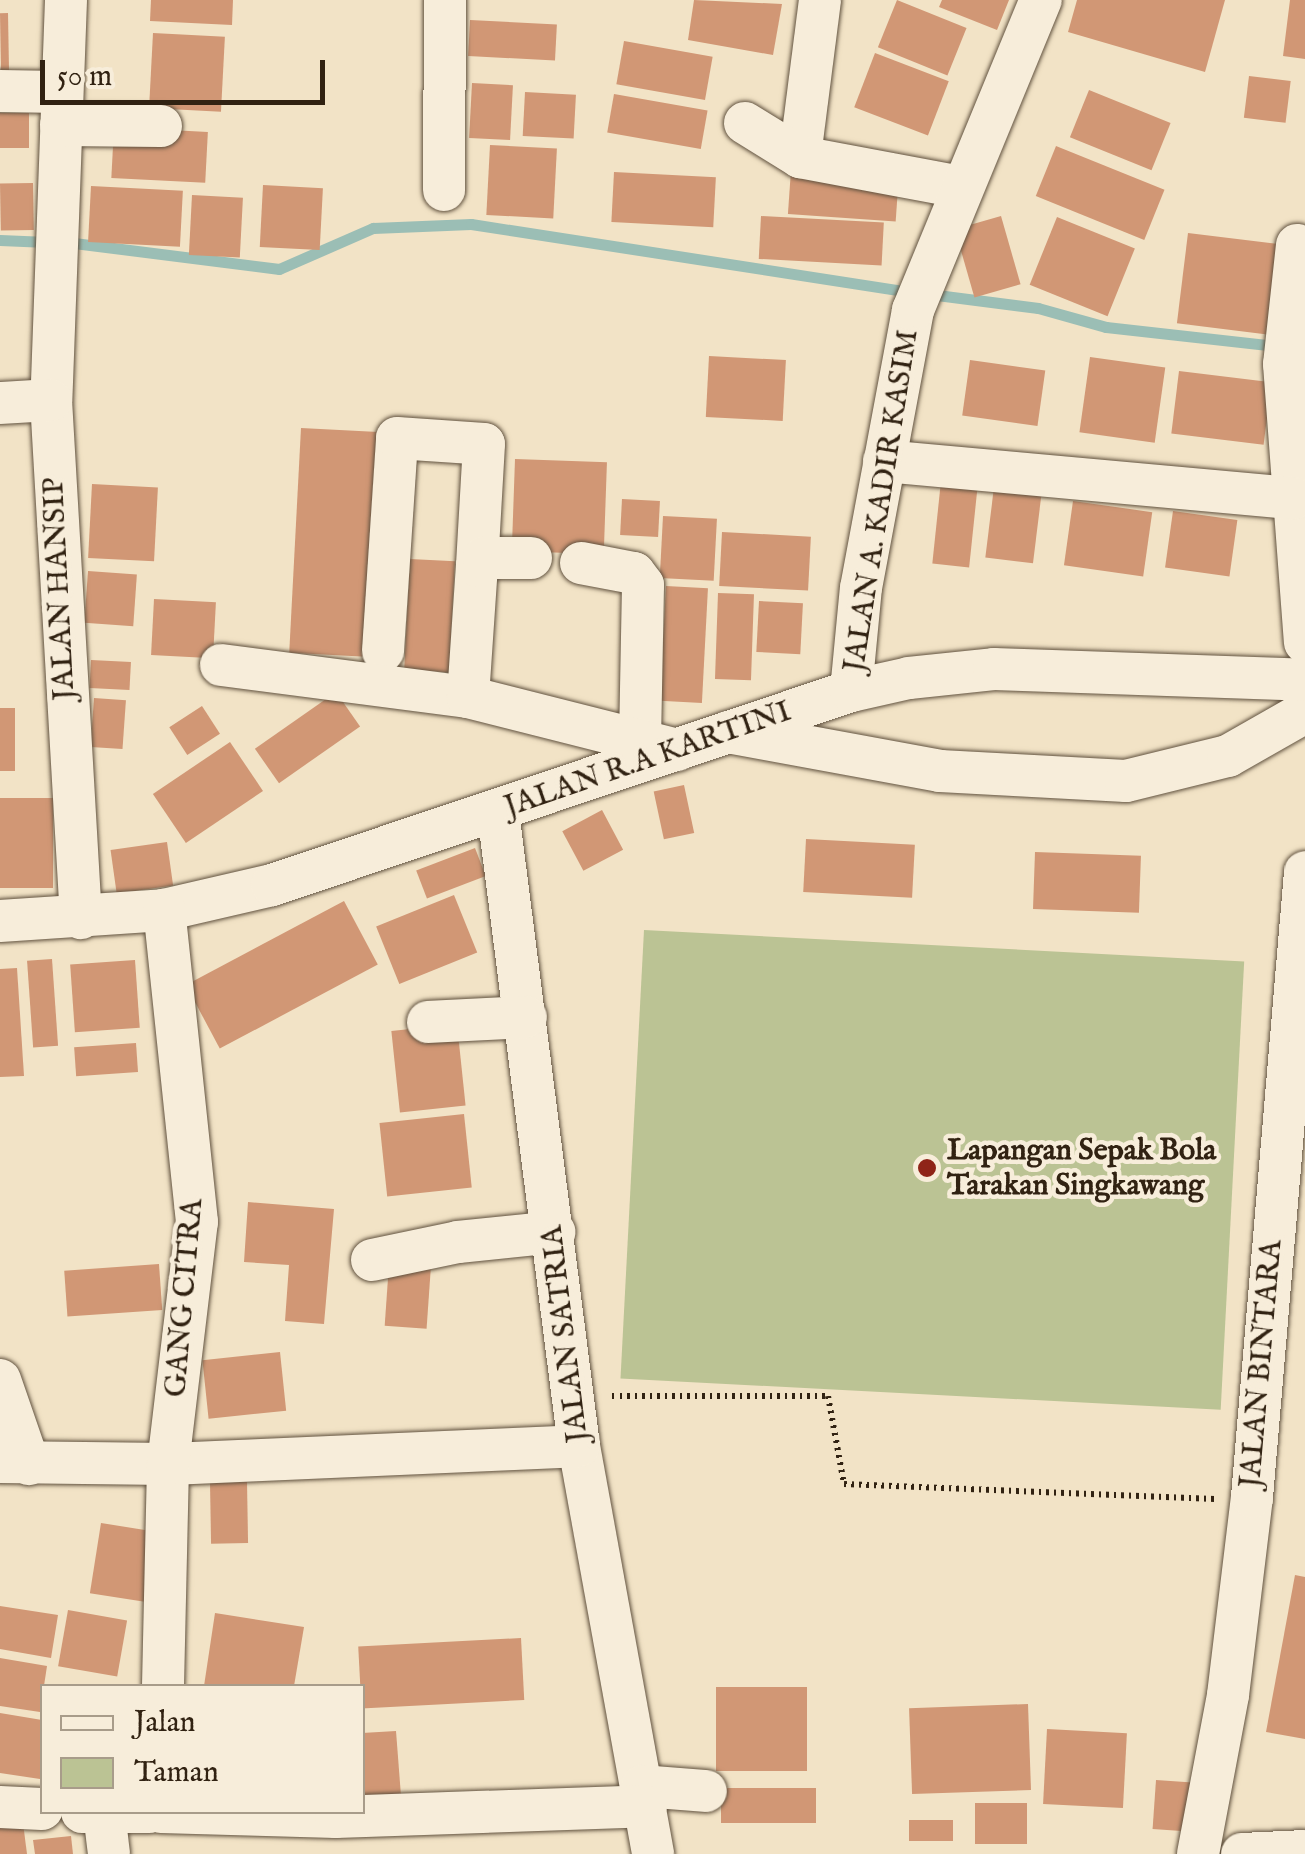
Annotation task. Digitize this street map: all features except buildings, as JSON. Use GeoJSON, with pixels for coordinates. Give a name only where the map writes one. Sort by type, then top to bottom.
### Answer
{"type":"FeatureCollection","features":[{"type":"Feature","properties":{"kind":"street","name":"JALAN HANSIP"},"geometry":{"type":"LineString","coordinates":[[66,0],[51,400],[82,918]]}},
{"type":"Feature","properties":{"kind":"street"},"geometry":{"type":"LineString","coordinates":[[444,190],[445,0]]}},
{"type":"Feature","properties":{"kind":"street"},"geometry":{"type":"LineString","coordinates":[[800,156],[820,0]]}},
{"type":"Feature","properties":{"kind":"street","name":"JALAN A. KADIR KASIM"},"geometry":{"type":"LineString","coordinates":[[851,691],[858,603],[918,291],[1040,0]]}},
{"type":"Feature","properties":{"kind":"street"},"geometry":{"type":"LineString","coordinates":[[0,91],[61,109],[160,126]]}},
{"type":"Feature","properties":{"kind":"street"},"geometry":{"type":"LineString","coordinates":[[746,124],[800,156],[960,187]]}},
{"type":"Feature","properties":{"kind":"street"},"geometry":{"type":"LineString","coordinates":[[1297,245],[1286,351],[1305,642]]}},
{"type":"Feature","properties":{"kind":"street"},"geometry":{"type":"LineString","coordinates":[[0,403],[51,400]]}},
{"type":"Feature","properties":{"kind":"street"},"geometry":{"type":"LineString","coordinates":[[384,651],[397,438],[484,444],[468,697]]}},
{"type":"Feature","properties":{"kind":"street"},"geometry":{"type":"LineString","coordinates":[[884,461],[1294,498]]}},
{"type":"Feature","properties":{"kind":"street"},"geometry":{"type":"LineString","coordinates":[[477,566],[484,558],[531,558]]}},
{"type":"Feature","properties":{"kind":"street"},"geometry":{"type":"LineString","coordinates":[[221,665],[468,697],[658,746],[644,586],[634,572],[581,563]]}},
{"type":"Feature","properties":{"kind":"street","name":"JALAN R.A KARTINI"},"geometry":{"type":"LineString","coordinates":[[0,921],[164,910],[272,885],[498,812],[658,746],[728,732],[851,691],[994,669],[1305,680]]}},
{"type":"Feature","properties":{"kind":"street"},"geometry":{"type":"LineString","coordinates":[[728,732],[940,771],[1126,781],[1228,756],[1305,712]]}},
{"type":"Feature","properties":{"kind":"street","name":"JALAN SATRIA"},"geometry":{"type":"LineString","coordinates":[[498,812],[579,1446],[652,1854]]}},
{"type":"Feature","properties":{"kind":"street","name":"JALAN BINTARA"},"geometry":{"type":"LineString","coordinates":[[1198,1854],[1228,1695],[1252,1497],[1305,872]]}},
{"type":"Feature","properties":{"kind":"street","name":"GANG CITRA"},"geometry":{"type":"LineString","coordinates":[[163,1684],[168,1464],[197,1222],[164,910]]}},
{"type":"Feature","properties":{"kind":"street"},"geometry":{"type":"LineString","coordinates":[[428,1022],[526,1018]]}},
{"type":"Feature","properties":{"kind":"street"},"geometry":{"type":"LineString","coordinates":[[372,1260],[458,1242],[554,1232]]}},
{"type":"Feature","properties":{"kind":"street"},"geometry":{"type":"LineString","coordinates":[[0,1380],[14,1463],[168,1464],[579,1446]]}},
{"type":"Feature","properties":{"kind":"street"},"geometry":{"type":"LineString","coordinates":[[231,1814],[336,1817],[706,1792]]}},
{"type":"Feature","properties":{"kind":"street"},"geometry":{"type":"LineString","coordinates":[[0,1807],[40,1810]]}},
{"type":"Feature","properties":{"kind":"street"},"geometry":{"type":"LineString","coordinates":[[104,1814],[109,1854]]}},
{"type":"Feature","properties":{"kind":"street"},"geometry":{"type":"LineString","coordinates":[[1242,1854],[1305,1851]]}},
{"type":"Feature","properties":{"kind":"path"},"geometry":{"type":"LineString","coordinates":[[574,1396],[828,1396],[844,1484],[1173,1500],[1252,1497]]}},
{"type":"Feature","properties":{"kind":"green space","name":"Lapangan Sepak Bola Tarakan Singkawang"},"geometry":{"type":"Polygon","coordinates":[[[644,930],[1244,961],[1221,1410],[621,1378],[644,930]]]}},
{"type":"Feature","properties":{"kind":"waterway"},"geometry":{"type":"LineString","coordinates":[[66,242],[279,269],[373,228],[471,224],[911,292]]}},
{"type":"Feature","properties":{"kind":"waterway"},"geometry":{"type":"LineString","coordinates":[[0,240],[47,242]]}},
{"type":"Feature","properties":{"kind":"waterway"},"geometry":{"type":"LineString","coordinates":[[929,294],[1038,308],[1106,327],[1276,346]]}},
{"type":"Feature","properties":{"kind":"place","name":"Lapangan Sepak Bola Tarakan Singkawang"},"geometry":{"type":"Point","coordinates":[927,1168]}}]}
